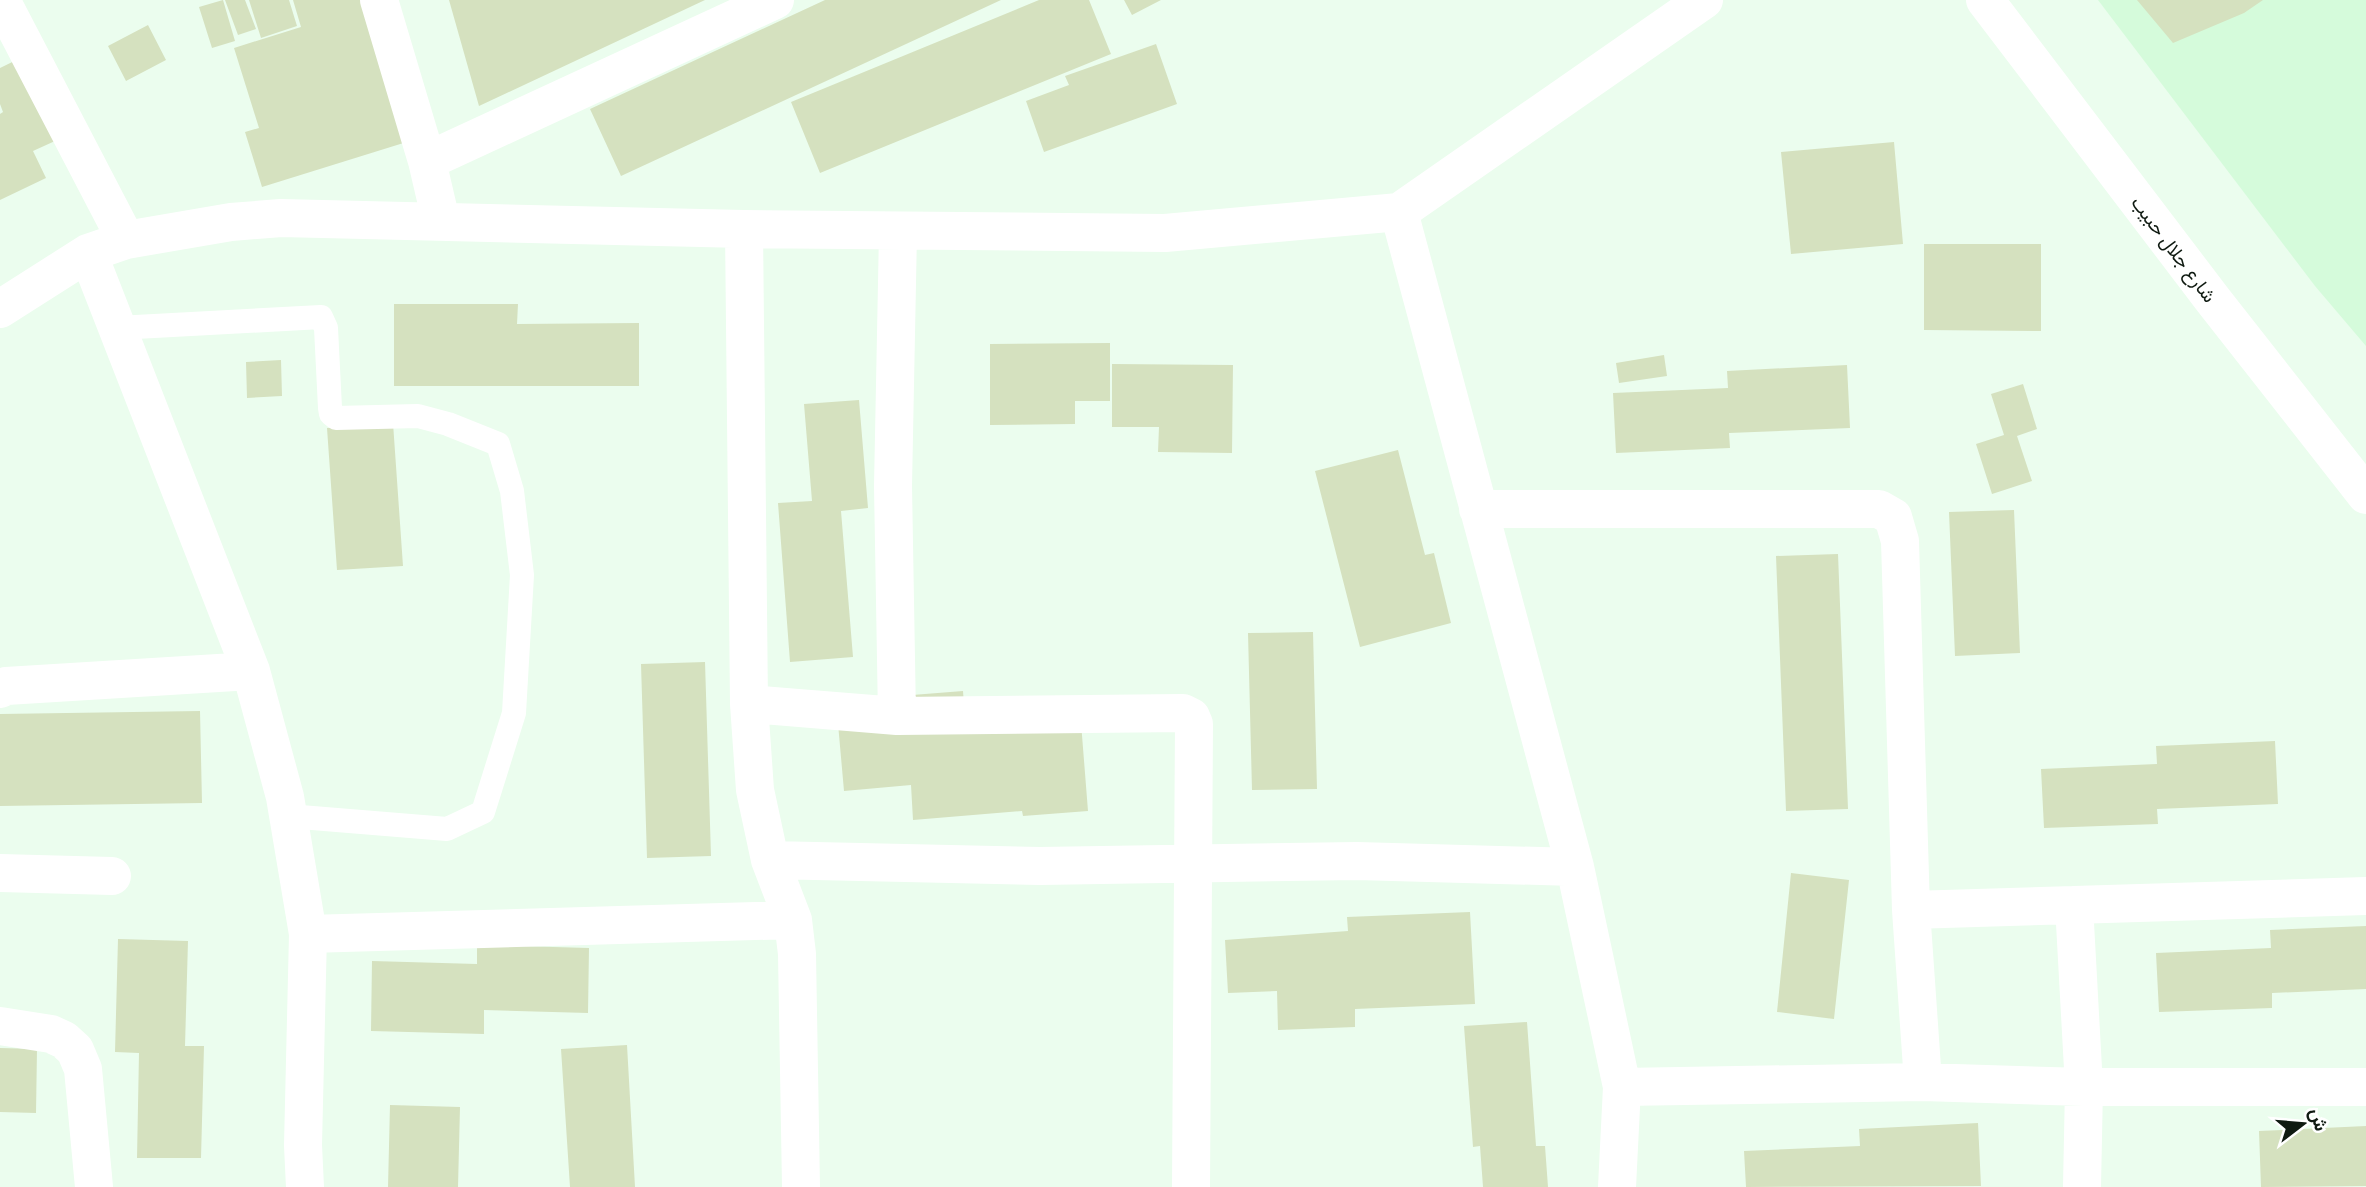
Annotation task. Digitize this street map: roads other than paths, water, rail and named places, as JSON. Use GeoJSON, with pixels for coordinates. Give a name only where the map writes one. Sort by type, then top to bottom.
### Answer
{"type":"FeatureCollection","features":[{"type":"Feature","properties":{"kind":"street"},"geometry":{"type":"LineString","coordinates":[[1,0],[126,240]]}},
{"type":"Feature","properties":{"kind":"street"},"geometry":{"type":"LineString","coordinates":[[379,0],[427,161],[441,221]]}},
{"type":"Feature","properties":{"kind":"street"},"geometry":{"type":"LineString","coordinates":[[427,161],[775,0]]}},
{"type":"Feature","properties":{"kind":"street"},"geometry":{"type":"LineString","coordinates":[[0,309],[88,253],[126,240],[243,221],[281,218],[898,232],[1166,233],[1399,212],[1704,0]]}},
{"type":"Feature","properties":{"kind":"street","name":"شارع جلال حبيب"},"geometry":{"type":"LineString","coordinates":[[1985,0],[2213,300],[2366,495]]}},
{"type":"Feature","properties":{"kind":"street"},"geometry":{"type":"LineString","coordinates":[[1399,212],[1575,867],[1622,1087],[1617,1187]]}},
{"type":"Feature","properties":{"kind":"street"},"geometry":{"type":"LineString","coordinates":[[744,229],[749,704],[755,790],[769,860],[793,920],[799,1002],[801,1187]]}},
{"type":"Feature","properties":{"kind":"street"},"geometry":{"type":"LineString","coordinates":[[897,716],[893,486],[898,232]]}},
{"type":"Feature","properties":{"kind":"street"},"geometry":{"type":"LineString","coordinates":[[88,253],[251,671],[288,816],[308,934],[303,1145],[305,1187]]}},
{"type":"Feature","properties":{"kind":"street"},"geometry":{"type":"LineString","coordinates":[[1478,509],[1880,509],[1893,517],[1900,541],[1911,910],[1923,1082]]}},
{"type":"Feature","properties":{"kind":"street"},"geometry":{"type":"LineString","coordinates":[[0,689],[6,686],[251,671]]}},
{"type":"Feature","properties":{"kind":"street"},"geometry":{"type":"LineString","coordinates":[[749,704],[897,716],[1183,713],[1191,717],[1194,724],[1195,863],[1191,1187]]}},
{"type":"Feature","properties":{"kind":"street"},"geometry":{"type":"LineString","coordinates":[[769,860],[1040,866],[1357,861],[1575,867]]}},
{"type":"Feature","properties":{"kind":"street"},"geometry":{"type":"LineString","coordinates":[[0,873],[112,876]]}},
{"type":"Feature","properties":{"kind":"street"},"geometry":{"type":"LineString","coordinates":[[1911,910],[2366,896]]}},
{"type":"Feature","properties":{"kind":"street"},"geometry":{"type":"LineString","coordinates":[[2074,905],[2084,1087],[2082,1187]]}},
{"type":"Feature","properties":{"kind":"street"},"geometry":{"type":"LineString","coordinates":[[308,934],[793,920]]}},
{"type":"Feature","properties":{"kind":"street"},"geometry":{"type":"LineString","coordinates":[[0,1026],[51,1034],[75,1049],[83,1069],[94,1187]]}},
{"type":"Feature","properties":{"kind":"street"},"geometry":{"type":"LineString","coordinates":[[1622,1087],[1923,1082],[2084,1087],[2366,1087]]}},
{"type":"Feature","properties":{"kind":"lane"},"geometry":{"type":"LineString","coordinates":[[117,328],[321,317],[326,328],[330,408],[331,414],[336,418],[418,416],[449,424],[498,444],[512,491],[522,575],[514,713],[483,812],[447,829],[288,816]]}}]}
